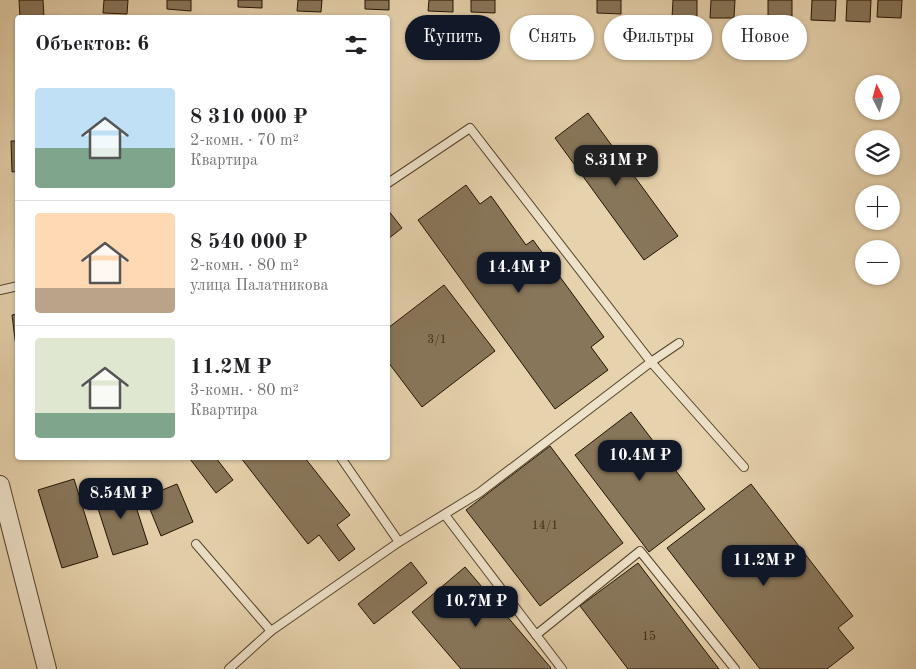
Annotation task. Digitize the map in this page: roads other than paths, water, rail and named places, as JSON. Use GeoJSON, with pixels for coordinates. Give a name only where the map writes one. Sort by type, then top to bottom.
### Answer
{"type":"FeatureCollection","features":[{"type":"Feature","properties":{"kind":"street"},"geometry":{"type":"LineString","coordinates":[[0,485],[47,669]]}},
{"type":"Feature","properties":{"kind":"lane"},"geometry":{"type":"LineString","coordinates":[[390,182],[470,128],[651,362],[744,467]]}},
{"type":"Feature","properties":{"kind":"lane"},"geometry":{"type":"LineString","coordinates":[[0,290],[15,287]]}},
{"type":"Feature","properties":{"kind":"lane"},"geometry":{"type":"LineString","coordinates":[[228,669],[271,630],[399,542],[479,493],[651,362],[679,343]]}},
{"type":"Feature","properties":{"kind":"lane"},"geometry":{"type":"LineString","coordinates":[[342,460],[399,542]]}},
{"type":"Feature","properties":{"kind":"lane"},"geometry":{"type":"LineString","coordinates":[[445,515],[562,669]]}},
{"type":"Feature","properties":{"kind":"lane"},"geometry":{"type":"LineString","coordinates":[[196,544],[271,630]]}},
{"type":"Feature","properties":{"kind":"lane"},"geometry":{"type":"LineString","coordinates":[[536,635],[640,551],[735,669]]}}]}
